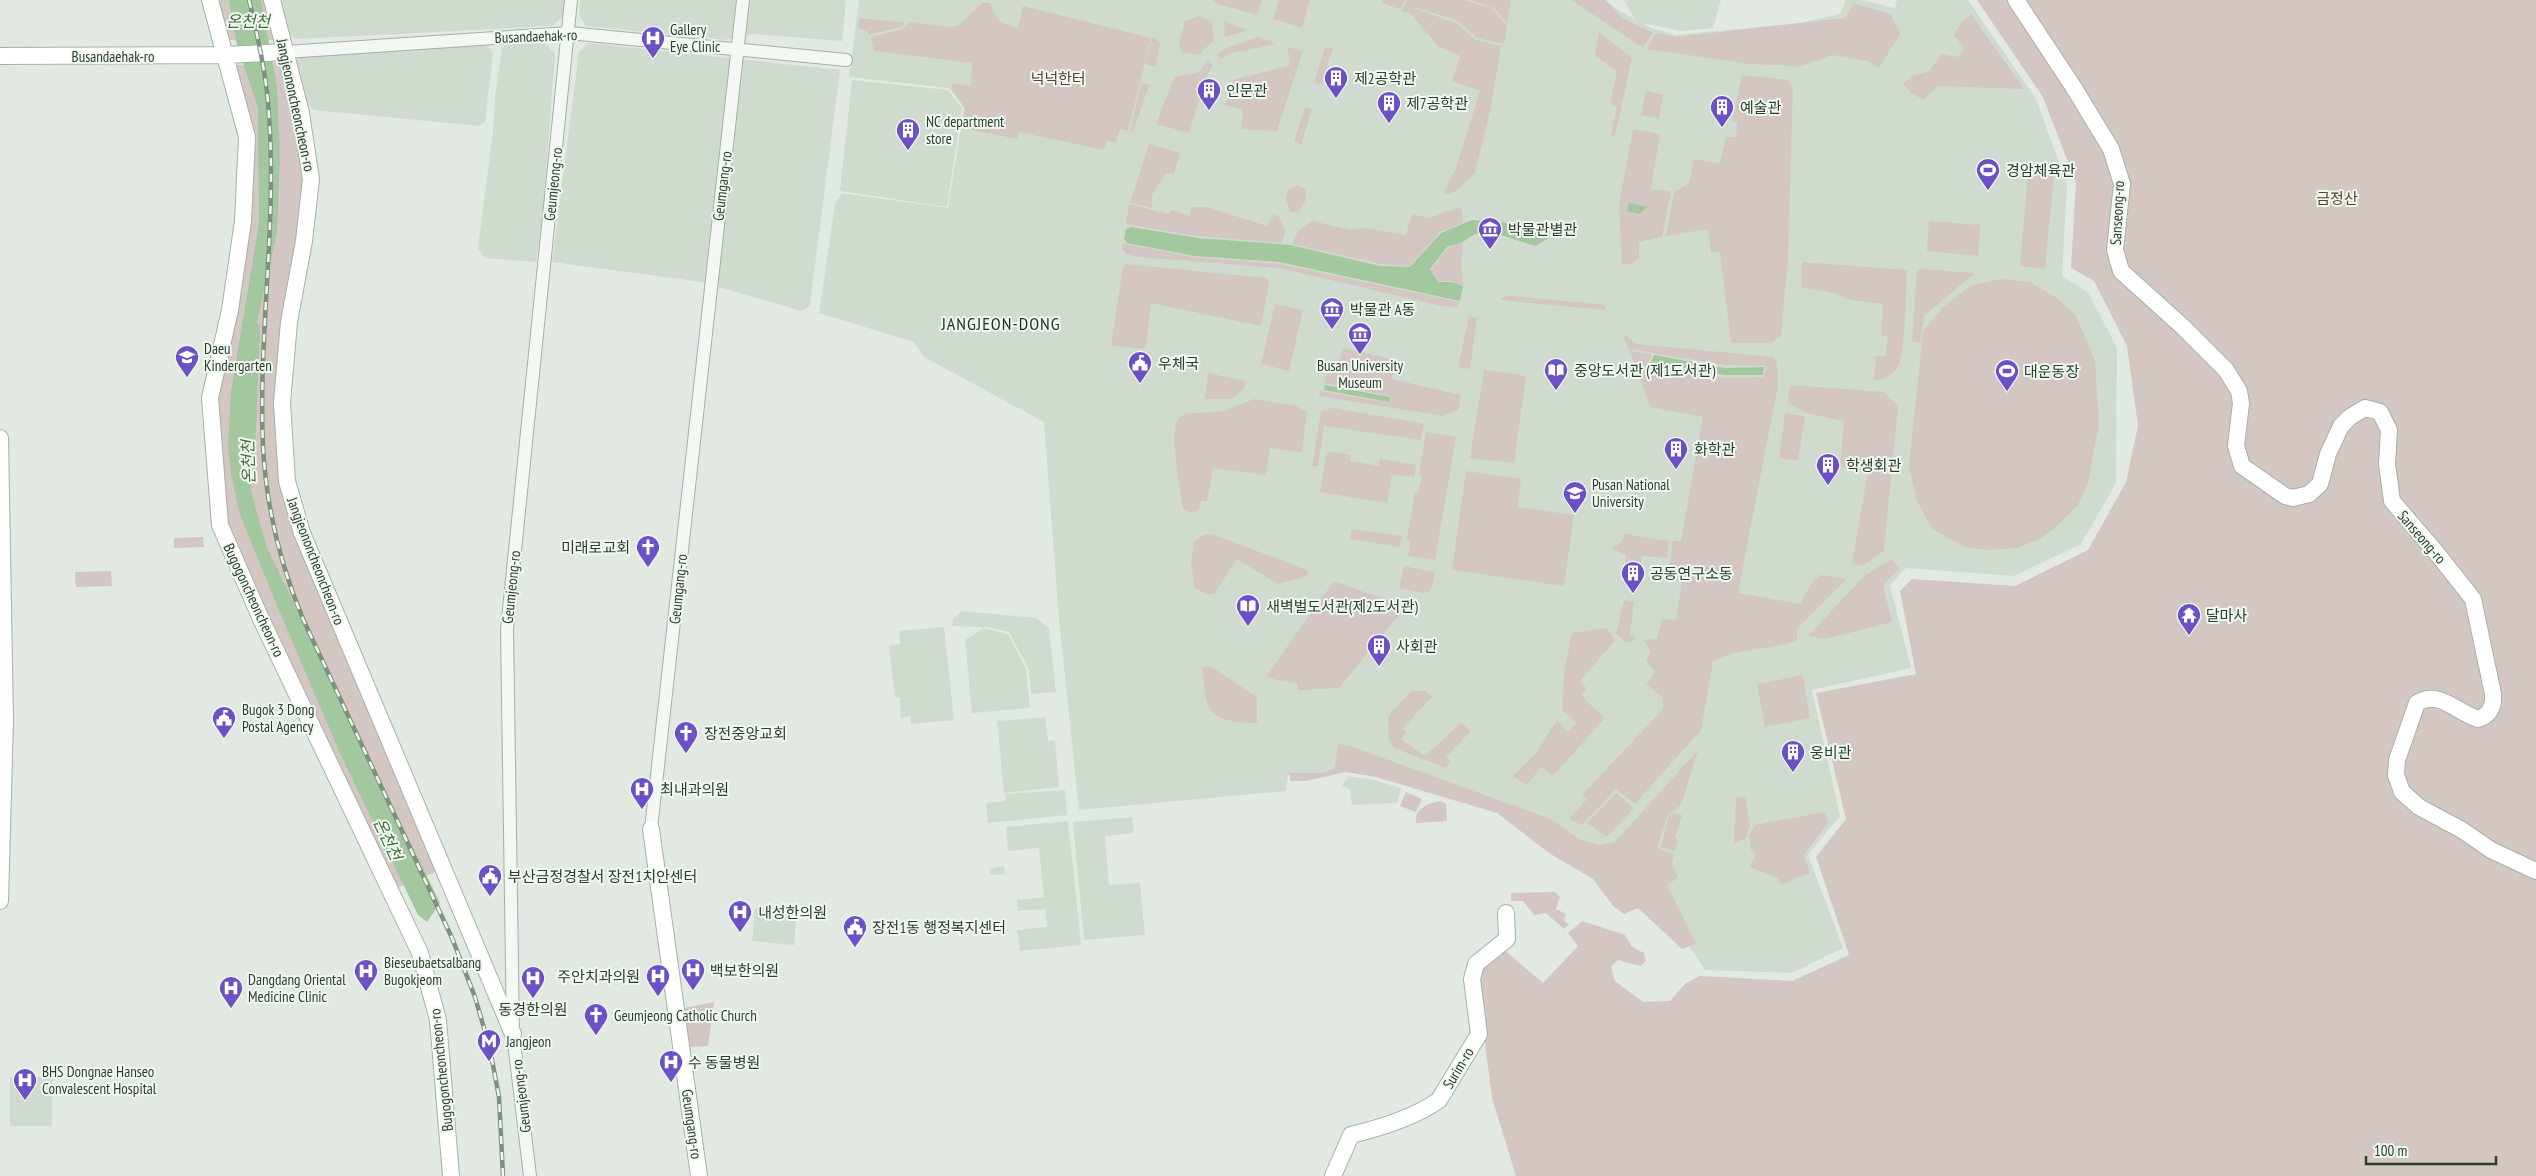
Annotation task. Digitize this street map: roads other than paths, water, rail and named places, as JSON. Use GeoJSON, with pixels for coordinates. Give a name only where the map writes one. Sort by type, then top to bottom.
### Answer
{"type":"FeatureCollection","features":[{"type":"Feature","properties":{"kind":"main road","name":"Bugogoncheoncheon-ro"},"geometry":{"type":"LineString","coordinates":[[210,0],[247,137],[247,171],[243,221],[230,310],[210,398],[220,525],[261,619],[420,953],[438,1020],[451,1176]]}},
{"type":"Feature","properties":{"kind":"main road","name":"Jangjeononcheoncheon-ro"},"geometry":{"type":"LineString","coordinates":[[272,0],[308,147],[312,179],[302,256],[289,322],[279,403],[287,481],[302,533],[514,1034]]}},
{"type":"Feature","properties":{"kind":"main road","name":"Sanseong-ro"},"geometry":{"type":"LineString","coordinates":[[2016,0],[2074,88],[2111,149],[2122,184],[2115,250],[2121,272],[2179,323],[2226,370],[2239,391],[2241,403],[2236,446],[2243,468],[2285,496],[2291,498],[2309,494],[2317,489],[2321,482],[2328,454],[2340,426],[2365,408],[2374,409],[2381,414],[2389,430],[2387,464],[2392,501],[2435,550],[2473,599],[2493,694],[2493,703],[2488,714],[2478,718],[2468,716],[2436,698],[2429,697],[2417,703],[2398,760],[2397,784],[2405,796],[2420,807],[2462,830],[2491,850],[2536,870]]}},
{"type":"Feature","properties":{"kind":"main road","name":"Busandaehak-ro"},"geometry":{"type":"LineString","coordinates":[[0,56],[225,55],[286,52]]}},
{"type":"Feature","properties":{"kind":"main road"},"geometry":{"type":"LineString","coordinates":[[0,438],[5,721],[0,901]]}},
{"type":"Feature","properties":{"kind":"main road","name":"Geumgang-ro"},"geometry":{"type":"LineString","coordinates":[[651,829],[698,1176]]}},
{"type":"Feature","properties":{"kind":"main road","name":"Surim-ro"},"geometry":{"type":"LineString","coordinates":[[1332,1176],[1351,1135],[1373,1129],[1428,1108],[1439,1100],[1478,1034],[1472,979],[1476,964],[1507,939],[1506,913]]}},
{"type":"Feature","properties":{"kind":"street","name":"Geumjeong-ro"},"geometry":{"type":"LineString","coordinates":[[530,1176],[514,1034],[507,629],[571,0]]}},
{"type":"Feature","properties":{"kind":"street","name":"Geumgang-ro"},"geometry":{"type":"LineString","coordinates":[[651,829],[743,0]]}},
{"type":"Feature","properties":{"kind":"street","name":"Busandaehak-ro"},"geometry":{"type":"LineString","coordinates":[[286,52],[569,33],[846,60]]}},
{"type":"Feature","properties":{"kind":"water","name":"온천천"},"geometry":{"type":"Polygon","coordinates":[[[229,0],[261,0],[277,86],[280,156],[277,232],[245,375],[251,491],[267,548],[440,903],[427,922],[418,915],[339,751],[240,515],[228,448],[231,392],[259,224],[258,108],[236,41],[229,0]]]}},
{"type":"Feature","properties":{"kind":"water"},"geometry":{"type":"Polygon","coordinates":[[[1629,203],[1647,207],[1639,214],[1627,211],[1629,203]]]}},
{"type":"Feature","properties":{"kind":"water"},"geometry":{"type":"Polygon","coordinates":[[[1472,220],[1521,224],[1549,238],[1535,246],[1498,234],[1475,234],[1461,243],[1447,247],[1430,269],[1438,282],[1453,282],[1463,286],[1460,301],[1279,262],[1195,256],[1127,243],[1124,239],[1126,229],[1131,227],[1198,238],[1291,245],[1380,266],[1410,267],[1441,233],[1472,220]]]}},
{"type":"Feature","properties":{"kind":"water"},"geometry":{"type":"Polygon","coordinates":[[[1654,355],[1725,368],[1764,367],[1763,375],[1724,375],[1651,362],[1654,355]]]}},
{"type":"Feature","properties":{"kind":"water"},"geometry":{"type":"Polygon","coordinates":[[[1325,385],[1390,397],[1389,402],[1324,390],[1325,385]]]}},
{"type":"Feature","properties":{"kind":"waterway","name":"온천천"},"geometry":{"type":"LineString","coordinates":[[247,452],[252,329]]}},
{"type":"Feature","properties":{"kind":"railway"},"geometry":{"type":"LineString","coordinates":[[249,0],[264,72],[268,101],[271,157],[262,405],[263,446],[271,512],[287,577],[303,619],[452,938],[475,997],[490,1049],[499,1097],[503,1176]]}},
{"type":"Feature","properties":{"kind":"place","name":"Gallery Eye Clinic"},"geometry":{"type":"Point","coordinates":[653,59]}},
{"type":"Feature","properties":{"kind":"place","name":"제2공학관"},"geometry":{"type":"Point","coordinates":[1336,99]}},
{"type":"Feature","properties":{"kind":"place","name":"인문관"},"geometry":{"type":"Point","coordinates":[1209,111]}},
{"type":"Feature","properties":{"kind":"place","name":"제7공학관"},"geometry":{"type":"Point","coordinates":[1389,124]}},
{"type":"Feature","properties":{"kind":"place","name":"예술관"},"geometry":{"type":"Point","coordinates":[1722,128]}},
{"type":"Feature","properties":{"kind":"place","name":"NC department store"},"geometry":{"type":"Point","coordinates":[908,151]}},
{"type":"Feature","properties":{"kind":"place","name":"경암체육관"},"geometry":{"type":"Point","coordinates":[1988,191]}},
{"type":"Feature","properties":{"kind":"place","name":"박물관별관"},"geometry":{"type":"Point","coordinates":[1490,250]}},
{"type":"Feature","properties":{"kind":"place","name":"박물관 A동"},"geometry":{"type":"Point","coordinates":[1332,330]}},
{"type":"Feature","properties":{"kind":"place","name":"Busan University Museum"},"geometry":{"type":"Point","coordinates":[1360,355]}},
{"type":"Feature","properties":{"kind":"place","name":"Daeu Kindergarten"},"geometry":{"type":"Point","coordinates":[187,378]}},
{"type":"Feature","properties":{"kind":"place","name":"우체국"},"geometry":{"type":"Point","coordinates":[1140,384]}},
{"type":"Feature","properties":{"kind":"place","name":"중앙도서관 (제1도서관)"},"geometry":{"type":"Point","coordinates":[1556,391]}},
{"type":"Feature","properties":{"kind":"place","name":"대운동장"},"geometry":{"type":"Point","coordinates":[2007,392]}},
{"type":"Feature","properties":{"kind":"place","name":"화학관"},"geometry":{"type":"Point","coordinates":[1676,470]}},
{"type":"Feature","properties":{"kind":"place","name":"학생회관"},"geometry":{"type":"Point","coordinates":[1828,486]}},
{"type":"Feature","properties":{"kind":"place","name":"Pusan National University"},"geometry":{"type":"Point","coordinates":[1575,514]}},
{"type":"Feature","properties":{"kind":"place","name":"미래로교회"},"geometry":{"type":"Point","coordinates":[648,568]}},
{"type":"Feature","properties":{"kind":"place","name":"공동연구소동"},"geometry":{"type":"Point","coordinates":[1633,594]}},
{"type":"Feature","properties":{"kind":"place","name":"새벽벌도서관(제2도서관)"},"geometry":{"type":"Point","coordinates":[1248,627]}},
{"type":"Feature","properties":{"kind":"place","name":"달마사"},"geometry":{"type":"Point","coordinates":[2189,636]}},
{"type":"Feature","properties":{"kind":"place","name":"사회관"},"geometry":{"type":"Point","coordinates":[1379,667]}},
{"type":"Feature","properties":{"kind":"place","name":"Bugok 3 Dong Postal Agency"},"geometry":{"type":"Point","coordinates":[224,739]}},
{"type":"Feature","properties":{"kind":"place","name":"장전중앙교회"},"geometry":{"type":"Point","coordinates":[686,754]}},
{"type":"Feature","properties":{"kind":"place","name":"웅비관"},"geometry":{"type":"Point","coordinates":[1793,773]}},
{"type":"Feature","properties":{"kind":"place","name":"최내과의원"},"geometry":{"type":"Point","coordinates":[642,810]}},
{"type":"Feature","properties":{"kind":"place","name":"부산금정경찰서 장전1치안센터"},"geometry":{"type":"Point","coordinates":[490,897]}},
{"type":"Feature","properties":{"kind":"place","name":"내성한의원"},"geometry":{"type":"Point","coordinates":[740,933]}},
{"type":"Feature","properties":{"kind":"place","name":"장전1동 행정복지센터"},"geometry":{"type":"Point","coordinates":[855,948]}},
{"type":"Feature","properties":{"kind":"place","name":"백보한의원"},"geometry":{"type":"Point","coordinates":[693,991]}},
{"type":"Feature","properties":{"kind":"place","name":"Bieseubaetsalbang Bugokjeom"},"geometry":{"type":"Point","coordinates":[366,992]}},
{"type":"Feature","properties":{"kind":"place","name":"주안치과의원"},"geometry":{"type":"Point","coordinates":[658,997]}},
{"type":"Feature","properties":{"kind":"place","name":"동경한의원"},"geometry":{"type":"Point","coordinates":[533,999]}},
{"type":"Feature","properties":{"kind":"place","name":"Dangdang Oriental Medicine Clinic"},"geometry":{"type":"Point","coordinates":[231,1009]}},
{"type":"Feature","properties":{"kind":"place","name":"Geumjeong Catholic Church"},"geometry":{"type":"Point","coordinates":[596,1036]}},
{"type":"Feature","properties":{"kind":"place","name":"Jangjeon"},"geometry":{"type":"Point","coordinates":[489,1062]}},
{"type":"Feature","properties":{"kind":"place","name":"수 동물병원"},"geometry":{"type":"Point","coordinates":[671,1083]}},
{"type":"Feature","properties":{"kind":"place","name":"BHS Dongnae Hanseo Convalescent Hospital"},"geometry":{"type":"Point","coordinates":[25,1101]}},
{"type":"Feature","properties":{"kind":"district","name":"JANGJEON-DONG"},"geometry":{"type":"Point","coordinates":[1001,323]}},
{"type":"Feature","properties":{"kind":"park label","name":"넉넉한터"},"geometry":{"type":"Point","coordinates":[1058,78]}},
{"type":"Feature","properties":{"kind":"park label","name":"금정산"},"geometry":{"type":"Point","coordinates":[2337,198]}}]}
